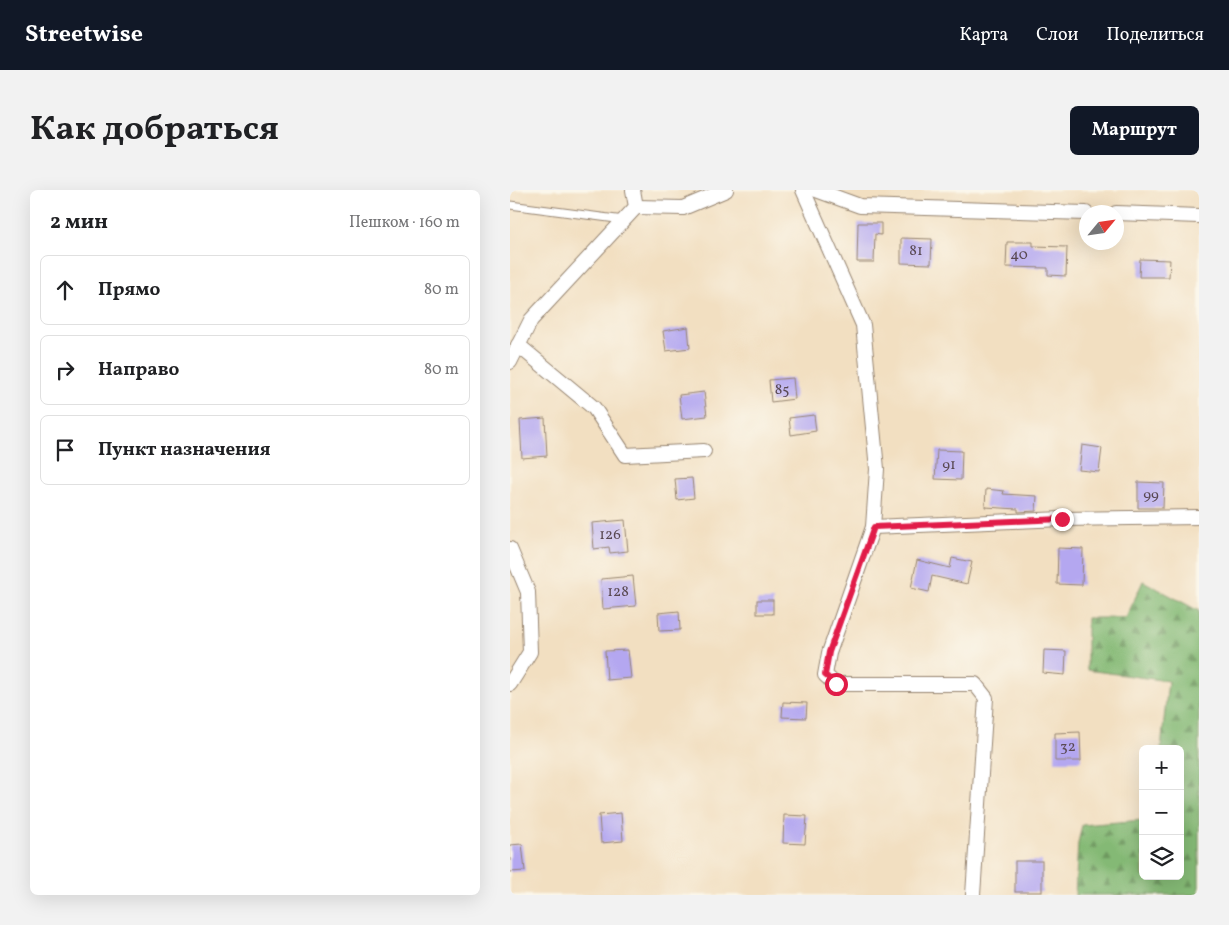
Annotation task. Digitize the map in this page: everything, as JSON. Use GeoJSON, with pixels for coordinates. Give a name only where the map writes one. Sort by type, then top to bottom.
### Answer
{"type":"FeatureCollection","features":[{"type":"Feature","properties":{"kind":"street"},"geometry":{"type":"LineString","coordinates":[[633,190],[636,208]]}},
{"type":"Feature","properties":{"kind":"street"},"geometry":{"type":"LineString","coordinates":[[510,362],[531,320],[636,208],[683,208],[726,190]]}},
{"type":"Feature","properties":{"kind":"street"},"geometry":{"type":"LineString","coordinates":[[802,190],[863,325],[877,469],[874,527],[829,652],[825,675],[836,684],[974,684],[986,698],[973,895]]}},
{"type":"Feature","properties":{"kind":"street"},"geometry":{"type":"LineString","coordinates":[[816,190],[860,206],[1079,212]]}},
{"type":"Feature","properties":{"kind":"street"},"geometry":{"type":"LineString","coordinates":[[1124,213],[1199,216]]}},
{"type":"Feature","properties":{"kind":"street"},"geometry":{"type":"LineString","coordinates":[[518,345],[594,408],[626,455],[704,451]]}},
{"type":"Feature","properties":{"kind":"street"},"geometry":{"type":"LineString","coordinates":[[874,527],[1062,519],[1199,518]]}},
{"type":"Feature","properties":{"kind":"street"},"geometry":{"type":"LineString","coordinates":[[510,549],[528,592],[530,652],[510,684]]}},
{"type":"Feature","properties":{"kind":"lane"},"geometry":{"type":"LineString","coordinates":[[510,205],[625,220]]}},
{"type":"Feature","properties":{"kind":"green space"},"geometry":{"type":"Polygon","coordinates":[[[1143,581],[1199,611],[1199,895],[1075,895],[1078,843],[1082,825],[1139,820],[1139,880],[1184,880],[1184,745],[1161,745],[1168,681],[1087,670],[1087,618],[1126,618],[1143,581]]]}},
{"type":"Feature","properties":{"kind":"building"},"geometry":{"type":"Polygon","coordinates":[[[858,223],[881,223],[881,235],[875,234],[874,262],[857,262],[858,223]]]}},
{"type":"Feature","properties":{"kind":"building"},"geometry":{"type":"Polygon","coordinates":[[[901,238],[932,239],[931,264],[901,263],[901,238]]]}},
{"type":"Feature","properties":{"kind":"building"},"geometry":{"type":"Polygon","coordinates":[[[1007,242],[1033,242],[1033,246],[1067,247],[1066,276],[1048,275],[1048,268],[1006,267],[1007,242]]]}},
{"type":"Feature","properties":{"kind":"building"},"geometry":{"type":"Polygon","coordinates":[[[1140,259],[1170,260],[1169,277],[1139,277],[1140,259]]]}},
{"type":"Feature","properties":{"kind":"building"},"geometry":{"type":"Polygon","coordinates":[[[688,327],[690,348],[666,351],[663,331],[688,327]]]}},
{"type":"Feature","properties":{"kind":"building"},"geometry":{"type":"Polygon","coordinates":[[[793,378],[795,399],[771,402],[769,380],[793,378]]]}},
{"type":"Feature","properties":{"kind":"building"},"geometry":{"type":"Polygon","coordinates":[[[704,392],[707,416],[682,419],[679,395],[704,392]]]}},
{"type":"Feature","properties":{"kind":"building"},"geometry":{"type":"Polygon","coordinates":[[[814,415],[816,431],[791,435],[789,418],[814,415]]]}},
{"type":"Feature","properties":{"kind":"building"},"geometry":{"type":"Polygon","coordinates":[[[545,418],[547,456],[522,458],[520,420],[545,418]]]}},
{"type":"Feature","properties":{"kind":"building"},"geometry":{"type":"Polygon","coordinates":[[[1082,445],[1102,448],[1099,472],[1079,470],[1082,445]]]}},
{"type":"Feature","properties":{"kind":"building"},"geometry":{"type":"Polygon","coordinates":[[[937,450],[962,451],[961,480],[935,479],[937,450]]]}},
{"type":"Feature","properties":{"kind":"building"},"geometry":{"type":"Polygon","coordinates":[[[692,478],[694,498],[677,500],[675,479],[692,478]]]}},
{"type":"Feature","properties":{"kind":"building"},"geometry":{"type":"Polygon","coordinates":[[[1138,482],[1164,483],[1163,508],[1138,508],[1138,482]]]}},
{"type":"Feature","properties":{"kind":"building"},"geometry":{"type":"Polygon","coordinates":[[[986,489],[1004,491],[1003,494],[1037,496],[1036,511],[1018,512],[1018,509],[985,507],[986,489]]]}},
{"type":"Feature","properties":{"kind":"building"},"geometry":{"type":"Polygon","coordinates":[[[625,520],[628,551],[610,553],[609,547],[594,549],[592,523],[625,520]]]}},
{"type":"Feature","properties":{"kind":"building"},"geometry":{"type":"Polygon","coordinates":[[[1058,548],[1083,549],[1082,585],[1057,584],[1058,548]]]}},
{"type":"Feature","properties":{"kind":"building"},"geometry":{"type":"Polygon","coordinates":[[[952,558],[972,562],[967,584],[932,576],[929,592],[911,588],[917,560],[950,568],[952,558]]]}},
{"type":"Feature","properties":{"kind":"building"},"geometry":{"type":"Polygon","coordinates":[[[633,576],[636,606],[603,609],[601,579],[633,576]]]}},
{"type":"Feature","properties":{"kind":"building"},"geometry":{"type":"Polygon","coordinates":[[[757,600],[773,600],[773,614],[757,614],[757,600]]]}},
{"type":"Feature","properties":{"kind":"building"},"geometry":{"type":"Polygon","coordinates":[[[679,611],[680,630],[659,631],[658,613],[679,611]]]}},
{"type":"Feature","properties":{"kind":"building"},"geometry":{"type":"Polygon","coordinates":[[[628,650],[631,678],[607,680],[605,651],[628,650]]]}},
{"type":"Feature","properties":{"kind":"building"},"geometry":{"type":"Polygon","coordinates":[[[1044,650],[1066,651],[1065,675],[1043,673],[1044,650]]]}},
{"type":"Feature","properties":{"kind":"building"},"geometry":{"type":"Polygon","coordinates":[[[783,702],[807,703],[806,718],[782,717],[783,702]]]}},
{"type":"Feature","properties":{"kind":"building"},"geometry":{"type":"Polygon","coordinates":[[[1080,732],[1081,761],[1055,761],[1055,733],[1080,732]]]}},
{"type":"Feature","properties":{"kind":"building"},"geometry":{"type":"Polygon","coordinates":[[[621,813],[623,841],[601,843],[599,815],[621,813]]]}},
{"type":"Feature","properties":{"kind":"building"},"geometry":{"type":"Polygon","coordinates":[[[784,815],[807,816],[805,844],[783,843],[784,815]]]}},
{"type":"Feature","properties":{"kind":"building"},"geometry":{"type":"Polygon","coordinates":[[[522,844],[525,871],[510,872],[510,845],[522,844]]]}},
{"type":"Feature","properties":{"kind":"building"},"geometry":{"type":"Polygon","coordinates":[[[1015,861],[1042,861],[1042,892],[1015,892],[1015,861]]]}},
{"type":"Feature","properties":{"kind":"route"},"geometry":{"type":"LineString","coordinates":[[836,684],[825,675],[829,652],[874,527],[1062,519]]}}]}
